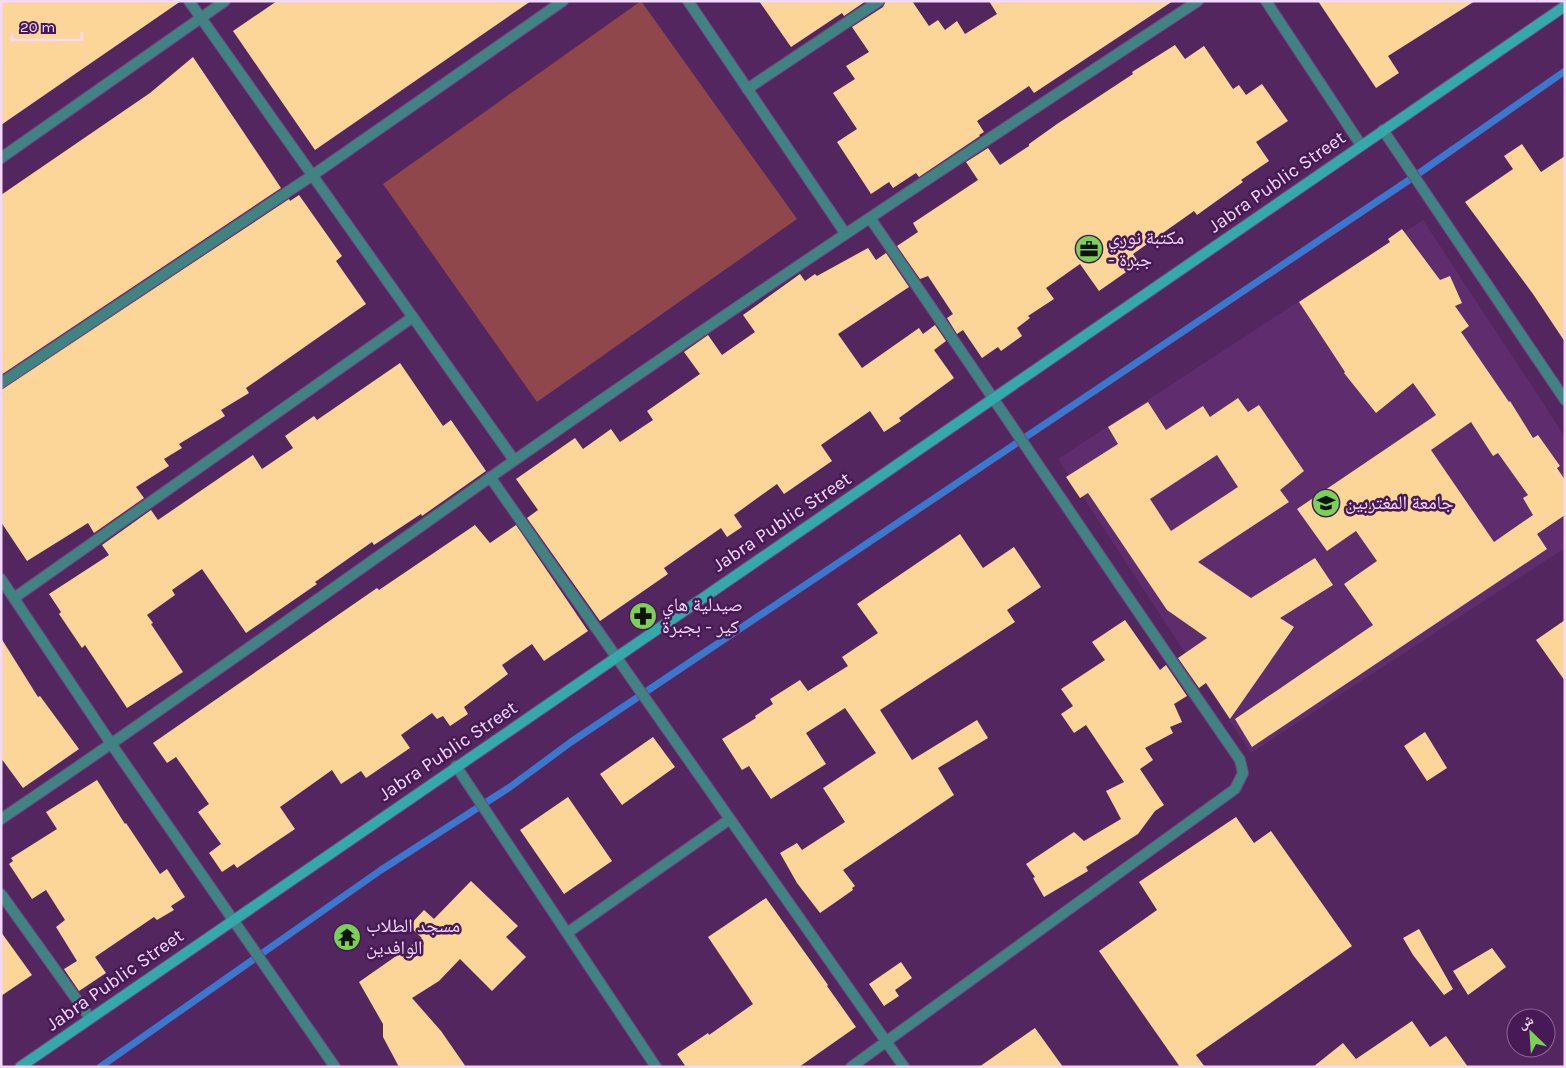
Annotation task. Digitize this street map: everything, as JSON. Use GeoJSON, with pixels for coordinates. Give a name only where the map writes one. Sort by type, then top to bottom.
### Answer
{"type":"FeatureCollection","features":[{"type":"Feature","properties":{"kind":"main road","name":"Jabra Public Street"},"geometry":{"type":"LineString","coordinates":[[20,1067],[1565,6]]}},
{"type":"Feature","properties":{"kind":"street"},"geometry":{"type":"LineString","coordinates":[[189,1],[514,460]]}},
{"type":"Feature","properties":{"kind":"street"},"geometry":{"type":"LineString","coordinates":[[1,158],[225,1]]}},
{"type":"Feature","properties":{"kind":"street"},"geometry":{"type":"LineString","coordinates":[[1,383],[313,175],[563,1]]}},
{"type":"Feature","properties":{"kind":"street"},"geometry":{"type":"LineString","coordinates":[[688,1],[846,233]]}},
{"type":"Feature","properties":{"kind":"street"},"geometry":{"type":"LineString","coordinates":[[747,89],[880,1]]}},
{"type":"Feature","properties":{"kind":"street"},"geometry":{"type":"LineString","coordinates":[[1,819],[112,744],[514,460],[846,233],[1198,1]]}},
{"type":"Feature","properties":{"kind":"street"},"geometry":{"type":"LineString","coordinates":[[1266,1],[1361,145]]}},
{"type":"Feature","properties":{"kind":"street"},"geometry":{"type":"LineString","coordinates":[[1383,130],[1565,400]]}},
{"type":"Feature","properties":{"kind":"street"},"geometry":{"type":"LineString","coordinates":[[851,1067],[1235,789],[1243,774],[1240,760],[870,218]]}},
{"type":"Feature","properties":{"kind":"street"},"geometry":{"type":"LineString","coordinates":[[14,598],[413,317]]}},
{"type":"Feature","properties":{"kind":"street"},"geometry":{"type":"LineString","coordinates":[[490,478],[904,1067]]}},
{"type":"Feature","properties":{"kind":"street"},"geometry":{"type":"LineString","coordinates":[[1,579],[112,744],[335,1067]]}},
{"type":"Feature","properties":{"kind":"street"},"geometry":{"type":"LineString","coordinates":[[456,766],[656,1067]]}},
{"type":"Feature","properties":{"kind":"street"},"geometry":{"type":"LineString","coordinates":[[567,933],[730,819]]}},
{"type":"Feature","properties":{"kind":"street"},"geometry":{"type":"LineString","coordinates":[[1,894],[90,1018]]}},
{"type":"Feature","properties":{"kind":"shaded area"},"geometry":{"type":"Polygon","coordinates":[[[641,1],[797,219],[537,402],[383,184],[641,1]]]}},
{"type":"Feature","properties":{"kind":"shaded area","name":"جامعة المغتربين"},"geometry":{"type":"Polygon","coordinates":[[[1423,220],[1565,437],[1565,548],[1251,753],[1058,459],[1423,220]]]}},
{"type":"Feature","properties":{"kind":"building"},"geometry":{"type":"Polygon","coordinates":[[[1,1],[181,1],[1,125],[1,1]]]}},
{"type":"Feature","properties":{"kind":"building"},"geometry":{"type":"Polygon","coordinates":[[[277,1],[531,1],[315,150],[233,31],[277,1]]]}},
{"type":"Feature","properties":{"kind":"building"},"geometry":{"type":"Polygon","coordinates":[[[759,1],[866,1],[844,16],[842,13],[791,47],[759,1]]]}},
{"type":"Feature","properties":{"kind":"building"},"geometry":{"type":"Polygon","coordinates":[[[886,1],[912,1],[929,26],[938,20],[945,30],[957,21],[965,34],[997,14],[989,1],[1173,1],[1034,93],[1029,86],[977,121],[984,132],[980,136],[919,177],[916,173],[893,188],[889,182],[871,194],[837,142],[857,129],[833,93],[855,79],[846,66],[869,52],[852,27],[883,7],[886,1]]]}},
{"type":"Feature","properties":{"kind":"building"},"geometry":{"type":"Polygon","coordinates":[[[1318,1],[1475,1],[1388,56],[1399,73],[1376,88],[1318,1]]]}},
{"type":"Feature","properties":{"kind":"building"},"geometry":{"type":"Polygon","coordinates":[[[1175,45],[1185,59],[1204,46],[1233,89],[1239,85],[1246,95],[1262,84],[1288,121],[1256,142],[1269,161],[1241,180],[1243,182],[1197,215],[1194,211],[1133,254],[1139,263],[1099,291],[1080,264],[1046,288],[1054,299],[1028,316],[1030,318],[1017,328],[1022,336],[1001,351],[998,347],[982,358],[963,330],[957,334],[947,318],[953,314],[928,276],[920,279],[897,246],[918,232],[913,223],[978,180],[966,162],[988,148],[1000,165],[1029,146],[1029,144],[1057,124],[1133,74],[1132,72],[1175,45]]]}},
{"type":"Feature","properties":{"kind":"building"},"geometry":{"type":"Polygon","coordinates":[[[193,57],[281,188],[1,375],[1,195],[150,93],[193,57]]]}},
{"type":"Feature","properties":{"kind":"building"},"geometry":{"type":"Polygon","coordinates":[[[1522,144],[1541,172],[1565,156],[1565,342],[1533,294],[1465,202],[1513,169],[1504,156],[1522,144]]]}},
{"type":"Feature","properties":{"kind":"building"},"geometry":{"type":"Polygon","coordinates":[[[299,195],[342,256],[336,261],[366,304],[246,388],[249,393],[221,410],[225,416],[179,444],[182,448],[164,459],[169,466],[136,487],[144,498],[94,533],[88,523],[27,561],[1,522],[1,390],[289,199],[290,201],[299,195]]]}},
{"type":"Feature","properties":{"kind":"building"},"geometry":{"type":"Polygon","coordinates":[[[1402,229],[1440,280],[1450,276],[1462,303],[1455,306],[1469,326],[1461,332],[1510,401],[1533,438],[1538,435],[1560,466],[1557,468],[1565,480],[1565,515],[1537,534],[1547,549],[1252,747],[1235,719],[1373,625],[1344,584],[1377,561],[1356,531],[1327,551],[1297,509],[1436,415],[1413,383],[1376,413],[1344,373],[1299,302],[1390,242],[1388,239],[1402,229]],[[1471,422],[1431,450],[1494,542],[1533,515],[1523,498],[1528,495],[1498,453],[1493,456],[1471,422]]]}},
{"type":"Feature","properties":{"kind":"building"},"geometry":{"type":"Polygon","coordinates":[[[868,248],[876,260],[886,253],[909,287],[838,334],[862,368],[919,328],[923,334],[935,325],[946,341],[934,350],[954,378],[899,418],[901,421],[884,432],[870,411],[821,445],[832,461],[784,494],[777,484],[734,515],[742,527],[727,537],[721,528],[664,568],[668,574],[600,621],[527,518],[538,510],[516,479],[575,438],[583,449],[611,429],[620,442],[653,420],[647,411],[700,374],[684,352],[708,335],[722,355],[755,332],[743,315],[800,274],[805,281],[815,274],[817,276],[868,248]]]}},
{"type":"Feature","properties":{"kind":"building"},"geometry":{"type":"Polygon","coordinates":[[[400,363],[443,426],[451,420],[486,471],[422,516],[421,514],[374,545],[372,542],[315,582],[317,584],[246,633],[202,569],[172,590],[175,595],[147,615],[183,672],[127,708],[85,645],[82,648],[59,614],[61,612],[49,594],[109,555],[102,545],[151,510],[158,520],[253,455],[262,469],[293,448],[285,436],[314,416],[317,420],[400,363]]]}},
{"type":"Feature","properties":{"kind":"building"},"geometry":{"type":"Polygon","coordinates":[[[1238,398],[1248,412],[1259,405],[1304,471],[1280,490],[1289,502],[1198,562],[1251,598],[1315,558],[1333,585],[1280,618],[1294,627],[1230,719],[1206,683],[1199,688],[1178,658],[1207,638],[1167,610],[1088,493],[1080,498],[1066,477],[1118,444],[1108,427],[1148,402],[1166,430],[1203,406],[1210,417],[1238,398]],[[1217,455],[1150,499],[1171,531],[1238,487],[1217,455]]]}},
{"type":"Feature","properties":{"kind":"building"},"geometry":{"type":"Polygon","coordinates":[[[475,525],[490,543],[516,525],[588,631],[544,661],[532,644],[502,665],[508,674],[464,707],[468,714],[450,726],[443,716],[437,719],[432,713],[401,735],[410,748],[366,778],[361,771],[341,784],[332,770],[280,807],[295,829],[237,868],[234,864],[222,872],[209,853],[221,844],[198,812],[209,804],[176,757],[167,763],[153,743],[377,588],[379,590],[475,525]]]}},
{"type":"Feature","properties":{"kind":"building"},"geometry":{"type":"Polygon","coordinates":[[[960,534],[983,568],[1014,547],[1041,587],[1007,610],[1015,622],[880,710],[912,760],[977,720],[988,738],[938,768],[954,795],[843,870],[855,886],[852,888],[853,890],[820,913],[797,883],[780,853],[797,843],[802,850],[845,822],[823,788],[876,753],[845,708],[806,733],[826,764],[771,799],[749,766],[742,770],[722,739],[756,718],[755,716],[773,704],[770,699],[800,680],[808,691],[848,666],[842,657],[878,633],[857,604],[960,534]]]}},
{"type":"Feature","properties":{"kind":"building"},"geometry":{"type":"Polygon","coordinates":[[[1125,620],[1160,670],[1166,665],[1187,696],[1174,704],[1182,722],[1170,727],[1173,733],[1145,748],[1153,760],[1140,769],[1164,805],[1155,811],[1138,834],[1086,867],[1088,871],[1044,897],[1033,878],[1035,877],[1026,864],[1074,832],[1084,841],[1121,819],[1106,791],[1124,782],[1086,725],[1074,733],[1061,714],[1073,706],[1061,689],[1105,660],[1092,642],[1125,620]]]}},
{"type":"Feature","properties":{"kind":"building"},"geometry":{"type":"Polygon","coordinates":[[[1565,620],[1565,681],[1536,640],[1565,620]]]}},
{"type":"Feature","properties":{"kind":"building"},"geometry":{"type":"Polygon","coordinates":[[[1,638],[38,697],[40,696],[79,749],[23,788],[1,758],[1,638]]]}},
{"type":"Feature","properties":{"kind":"building"},"geometry":{"type":"Polygon","coordinates":[[[1425,732],[1447,768],[1427,781],[1404,746],[1425,732]]]}},
{"type":"Feature","properties":{"kind":"building"},"geometry":{"type":"Polygon","coordinates":[[[653,737],[675,767],[622,805],[600,774],[653,737]]]}},
{"type":"Feature","properties":{"kind":"building"},"geometry":{"type":"Polygon","coordinates":[[[97,780],[160,874],[167,869],[185,897],[171,906],[174,910],[157,920],[154,917],[95,957],[106,973],[79,991],[64,969],[77,961],[56,927],[65,920],[46,890],[32,899],[9,864],[13,861],[11,858],[57,829],[46,812],[97,780]]]}},
{"type":"Feature","properties":{"kind":"building"},"geometry":{"type":"Polygon","coordinates":[[[568,797],[612,861],[564,894],[520,830],[568,797]]]}},
{"type":"Feature","properties":{"kind":"building"},"geometry":{"type":"Polygon","coordinates":[[[1236,817],[1254,843],[1271,831],[1352,946],[1196,1055],[1205,1067],[1180,1067],[1099,951],[1157,910],[1139,882],[1236,817]]]}},
{"type":"Feature","properties":{"kind":"building"},"geometry":{"type":"Polygon","coordinates":[[[471,881],[518,926],[506,937],[526,957],[492,991],[460,959],[439,981],[412,998],[441,1031],[466,1067],[399,1067],[383,1037],[383,1024],[359,982],[422,938],[409,926],[424,910],[434,919],[471,881]]]}},
{"type":"Feature","properties":{"kind":"building"},"geometry":{"type":"Polygon","coordinates":[[[766,898],[856,1027],[799,1067],[686,1067],[677,1054],[708,1033],[709,1035],[753,1004],[708,937],[766,898]]]}},
{"type":"Feature","properties":{"kind":"building"},"geometry":{"type":"Polygon","coordinates":[[[1419,929],[1453,989],[1444,995],[1413,955],[1403,938],[1419,929]]]}},
{"type":"Feature","properties":{"kind":"building"},"geometry":{"type":"Polygon","coordinates":[[[1,932],[32,975],[1,996],[1,932]]]}},
{"type":"Feature","properties":{"kind":"building"},"geometry":{"type":"Polygon","coordinates":[[[1492,948],[1506,967],[1468,995],[1453,971],[1492,948]]]}},
{"type":"Feature","properties":{"kind":"building"},"geometry":{"type":"Polygon","coordinates":[[[901,962],[912,978],[895,990],[899,996],[884,1006],[869,984],[901,962]]]}},
{"type":"Feature","properties":{"kind":"building"},"geometry":{"type":"Polygon","coordinates":[[[1412,1021],[1430,1047],[1446,1036],[1468,1067],[1313,1067],[1343,1043],[1356,1059],[1412,1021]]]}},
{"type":"Feature","properties":{"kind":"building"},"geometry":{"type":"Polygon","coordinates":[[[1035,1028],[1063,1067],[979,1067],[1035,1028]]]}},
{"type":"Feature","properties":{"kind":"waterway"},"geometry":{"type":"LineString","coordinates":[[100,1067],[381,870],[510,787],[571,742],[1415,176],[1565,71]]}},
{"type":"Feature","properties":{"kind":"place","name":"مكتبة نوري - جبرة"},"geometry":{"type":"Point","coordinates":[1089,249]}},
{"type":"Feature","properties":{"kind":"place","name":"جامعة المغتربين"},"geometry":{"type":"Point","coordinates":[1326,503]}},
{"type":"Feature","properties":{"kind":"place","name":"صيدلية هاي كير - بجبرة"},"geometry":{"type":"Point","coordinates":[643,616]}},
{"type":"Feature","properties":{"kind":"place","name":"مسجد الطلاب الوافدين"},"geometry":{"type":"Point","coordinates":[347,937]}}]}
